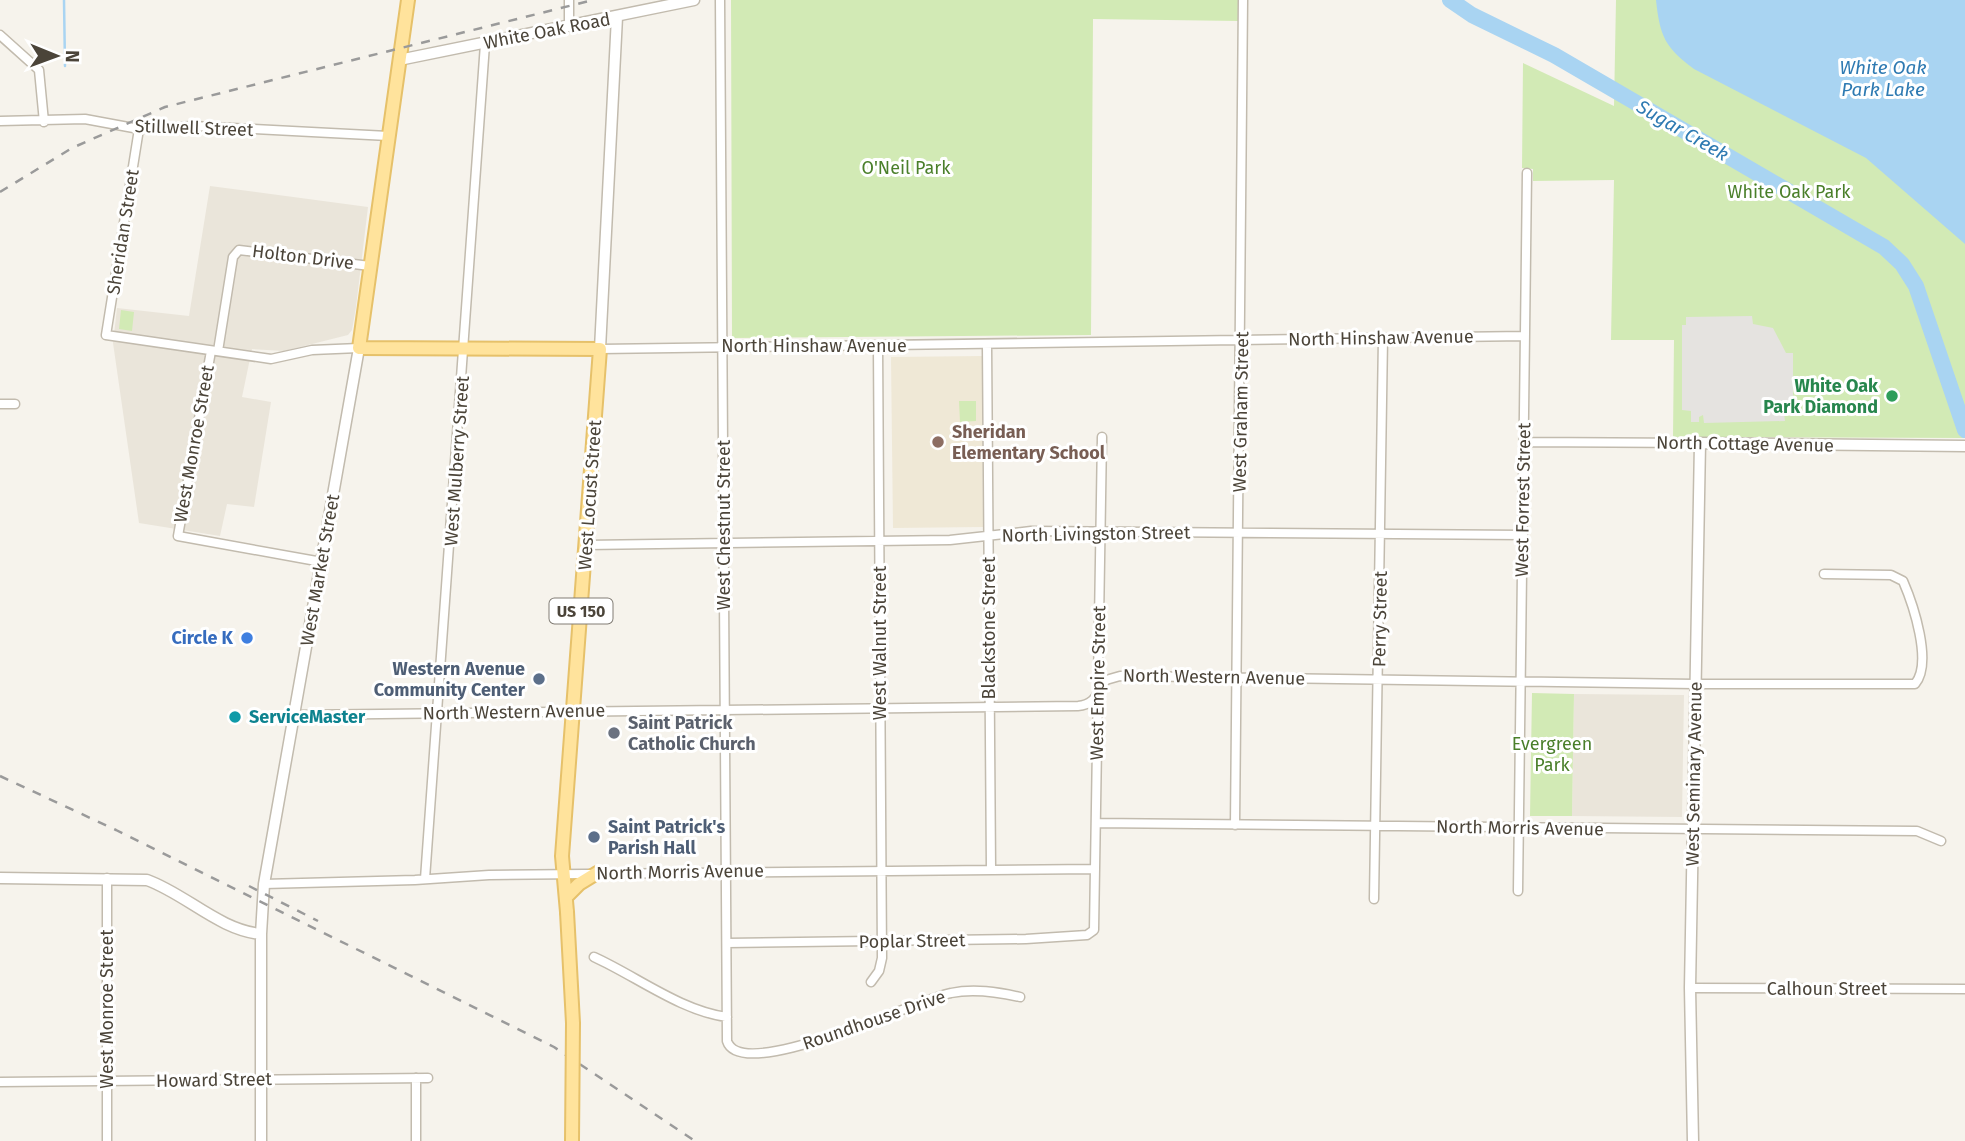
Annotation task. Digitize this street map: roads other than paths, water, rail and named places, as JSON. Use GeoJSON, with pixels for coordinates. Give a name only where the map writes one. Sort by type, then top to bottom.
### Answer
{"type":"FeatureCollection","features":[{"type":"Feature","properties":{"kind":"main road","name":"West Market Street"},"geometry":{"type":"LineString","coordinates":[[359,348],[408,0]]}},
{"type":"Feature","properties":{"kind":"main road","name":"North Hinshaw Avenue"},"geometry":{"type":"LineString","coordinates":[[359,348],[600,349]]}},
{"type":"Feature","properties":{"kind":"main road","name":"West Locust Street"},"geometry":{"type":"LineString","coordinates":[[572,1141],[573,1023],[562,856],[600,349]]}},
{"type":"Feature","properties":{"kind":"main road"},"geometry":{"type":"LineString","coordinates":[[566,897],[597,873]]}},
{"type":"Feature","properties":{"kind":"street"},"geometry":{"type":"LineString","coordinates":[[569,0],[569,27]]}},
{"type":"Feature","properties":{"kind":"street","name":"White Oak Road"},"geometry":{"type":"LineString","coordinates":[[399,60],[694,0]]}},
{"type":"Feature","properties":{"kind":"street","name":"West Chestnut Street"},"geometry":{"type":"LineString","coordinates":[[720,0],[727,1041],[730,1049]]}},
{"type":"Feature","properties":{"kind":"street","name":"West Graham Street"},"geometry":{"type":"LineString","coordinates":[[1235,825],[1242,342],[1243,0]]}},
{"type":"Feature","properties":{"kind":"street","name":"West Locust Street"},"geometry":{"type":"LineString","coordinates":[[600,349],[617,17]]}},
{"type":"Feature","properties":{"kind":"street"},"geometry":{"type":"LineString","coordinates":[[0,35],[39,70],[44,122]]}},
{"type":"Feature","properties":{"kind":"street","name":"West Mulberry Street"},"geometry":{"type":"LineString","coordinates":[[425,879],[485,44]]}},
{"type":"Feature","properties":{"kind":"street","name":"Stillwell Street"},"geometry":{"type":"LineString","coordinates":[[0,121],[100,120],[139,129],[194,126],[388,136]]}},
{"type":"Feature","properties":{"kind":"street","name":"Sheridan Street"},"geometry":{"type":"LineString","coordinates":[[106,335],[139,129]]}},
{"type":"Feature","properties":{"kind":"street","name":"West Forrest Street"},"geometry":{"type":"LineString","coordinates":[[1518,891],[1527,173]]}},
{"type":"Feature","properties":{"kind":"street","name":"Holton Drive"},"geometry":{"type":"LineString","coordinates":[[237,251],[370,266]]}},
{"type":"Feature","properties":{"kind":"street","name":"West Monroe Street"},"geometry":{"type":"LineString","coordinates":[[237,251],[233,257],[178,537],[322,562]]}},
{"type":"Feature","properties":{"kind":"street","name":"North Hinshaw Avenue"},"geometry":{"type":"LineString","coordinates":[[106,335],[271,359],[312,350],[359,348]]}},
{"type":"Feature","properties":{"kind":"street","name":"North Hinshaw Avenue"},"geometry":{"type":"LineString","coordinates":[[600,349],[1525,336]]}},
{"type":"Feature","properties":{"kind":"street","name":"Perry Street"},"geometry":{"type":"LineString","coordinates":[[1374,899],[1383,338]]}},
{"type":"Feature","properties":{"kind":"street","name":"Blackstone Street"},"geometry":{"type":"LineString","coordinates":[[987,345],[991,869]]}},
{"type":"Feature","properties":{"kind":"street","name":"West Walnut Street"},"geometry":{"type":"LineString","coordinates":[[871,982],[881,966],[882,941],[878,346]]}},
{"type":"Feature","properties":{"kind":"street","name":"West Market Street"},"geometry":{"type":"LineString","coordinates":[[261,1141],[261,934],[264,884],[359,348]]}},
{"type":"Feature","properties":{"kind":"street"},"geometry":{"type":"LineString","coordinates":[[0,404],[15,404]]}},
{"type":"Feature","properties":{"kind":"street","name":"West Empire Street"},"geometry":{"type":"LineString","coordinates":[[1094,929],[1102,437]]}},
{"type":"Feature","properties":{"kind":"street","name":"North Cottage Avenue"},"geometry":{"type":"LineString","coordinates":[[1524,442],[1965,446]]}},
{"type":"Feature","properties":{"kind":"street","name":"West Seminary Avenue"},"geometry":{"type":"LineString","coordinates":[[1693,1141],[1690,1105],[1690,988],[1700,443]]}},
{"type":"Feature","properties":{"kind":"street","name":"North Livingston Street"},"geometry":{"type":"LineString","coordinates":[[586,545],[880,541],[988,536],[1031,531],[1523,535]]}},
{"type":"Feature","properties":{"kind":"street","name":"North Western Avenue"},"geometry":{"type":"LineString","coordinates":[[294,715],[1087,705],[1112,676],[1908,686],[1919,680],[1920,632],[1903,581],[1891,575],[1824,574]]}},
{"type":"Feature","properties":{"kind":"street","name":"North Morris Avenue"},"geometry":{"type":"LineString","coordinates":[[1097,823],[1917,831],[1941,841]]}},
{"type":"Feature","properties":{"kind":"street","name":"North Morris Avenue"},"geometry":{"type":"LineString","coordinates":[[264,884],[597,873],[1095,869]]}},
{"type":"Feature","properties":{"kind":"street"},"geometry":{"type":"LineString","coordinates":[[0,878],[135,878],[156,883],[236,928],[261,934]]}},
{"type":"Feature","properties":{"kind":"street","name":"West Monroe Street"},"geometry":{"type":"LineString","coordinates":[[107,878],[107,1141]]}},
{"type":"Feature","properties":{"kind":"street","name":"Poplar Street"},"geometry":{"type":"LineString","coordinates":[[727,943],[1079,936],[1090,934],[1094,929]]}},
{"type":"Feature","properties":{"kind":"street"},"geometry":{"type":"LineString","coordinates":[[594,957],[668,997],[710,1015],[727,1017]]}},
{"type":"Feature","properties":{"kind":"street","name":"Calhoun Street"},"geometry":{"type":"LineString","coordinates":[[1690,988],[1965,989]]}},
{"type":"Feature","properties":{"kind":"street","name":"Roundhouse Drive"},"geometry":{"type":"LineString","coordinates":[[730,1049],[747,1056],[779,1051],[954,992],[995,993],[1020,997]]}},
{"type":"Feature","properties":{"kind":"street"},"geometry":{"type":"LineString","coordinates":[[415,1078],[416,1141]]}},
{"type":"Feature","properties":{"kind":"street","name":"Howard Street"},"geometry":{"type":"LineString","coordinates":[[0,1082],[429,1078]]}},
{"type":"Feature","properties":{"kind":"water","name":"White Oak Park Lake"},"geometry":{"type":"Polygon","coordinates":[[[1656,0],[1965,0],[1965,244],[1866,158],[1694,69],[1676,54],[1666,40],[1656,0]]]}},
{"type":"Feature","properties":{"kind":"waterway"},"geometry":{"type":"LineString","coordinates":[[64,0],[65,66]]}},
{"type":"Feature","properties":{"kind":"waterway","name":"Sugar Creek"},"geometry":{"type":"LineString","coordinates":[[1450,0],[1472,15],[1554,55],[1884,247],[1902,264],[1916,286],[1965,430]]}},
{"type":"Feature","properties":{"kind":"railway"},"geometry":{"type":"LineString","coordinates":[[0,192],[72,148],[165,107],[593,0]]}},
{"type":"Feature","properties":{"kind":"railway"},"geometry":{"type":"LineString","coordinates":[[0,776],[116,830],[554,1047],[695,1141]]}},
{"type":"Feature","properties":{"kind":"railway"},"geometry":{"type":"LineString","coordinates":[[249,886],[318,921]]}},
{"type":"Feature","properties":{"kind":"place","name":"White Oak Park Diamond"},"geometry":{"type":"Point","coordinates":[1892,396]}},
{"type":"Feature","properties":{"kind":"place","name":"Sheridan Elementary School"},"geometry":{"type":"Point","coordinates":[938,442]}},
{"type":"Feature","properties":{"kind":"place","name":"Circle K"},"geometry":{"type":"Point","coordinates":[247,638]}},
{"type":"Feature","properties":{"kind":"place","name":"Western Avenue Community Center"},"geometry":{"type":"Point","coordinates":[539,679]}},
{"type":"Feature","properties":{"kind":"place","name":"ServiceMaster"},"geometry":{"type":"Point","coordinates":[235,717]}},
{"type":"Feature","properties":{"kind":"place","name":"Saint Patrick Catholic Church"},"geometry":{"type":"Point","coordinates":[614,733]}},
{"type":"Feature","properties":{"kind":"place","name":"Saint Patrick's Parish Hall"},"geometry":{"type":"Point","coordinates":[594,837]}},
{"type":"Feature","properties":{"kind":"park label","name":"O'Neil Park"},"geometry":{"type":"Point","coordinates":[906,168]}},
{"type":"Feature","properties":{"kind":"park label","name":"White Oak Park"},"geometry":{"type":"Point","coordinates":[1789,192]}},
{"type":"Feature","properties":{"kind":"park label","name":"Evergreen Park"},"geometry":{"type":"Point","coordinates":[1552,754]}}]}
